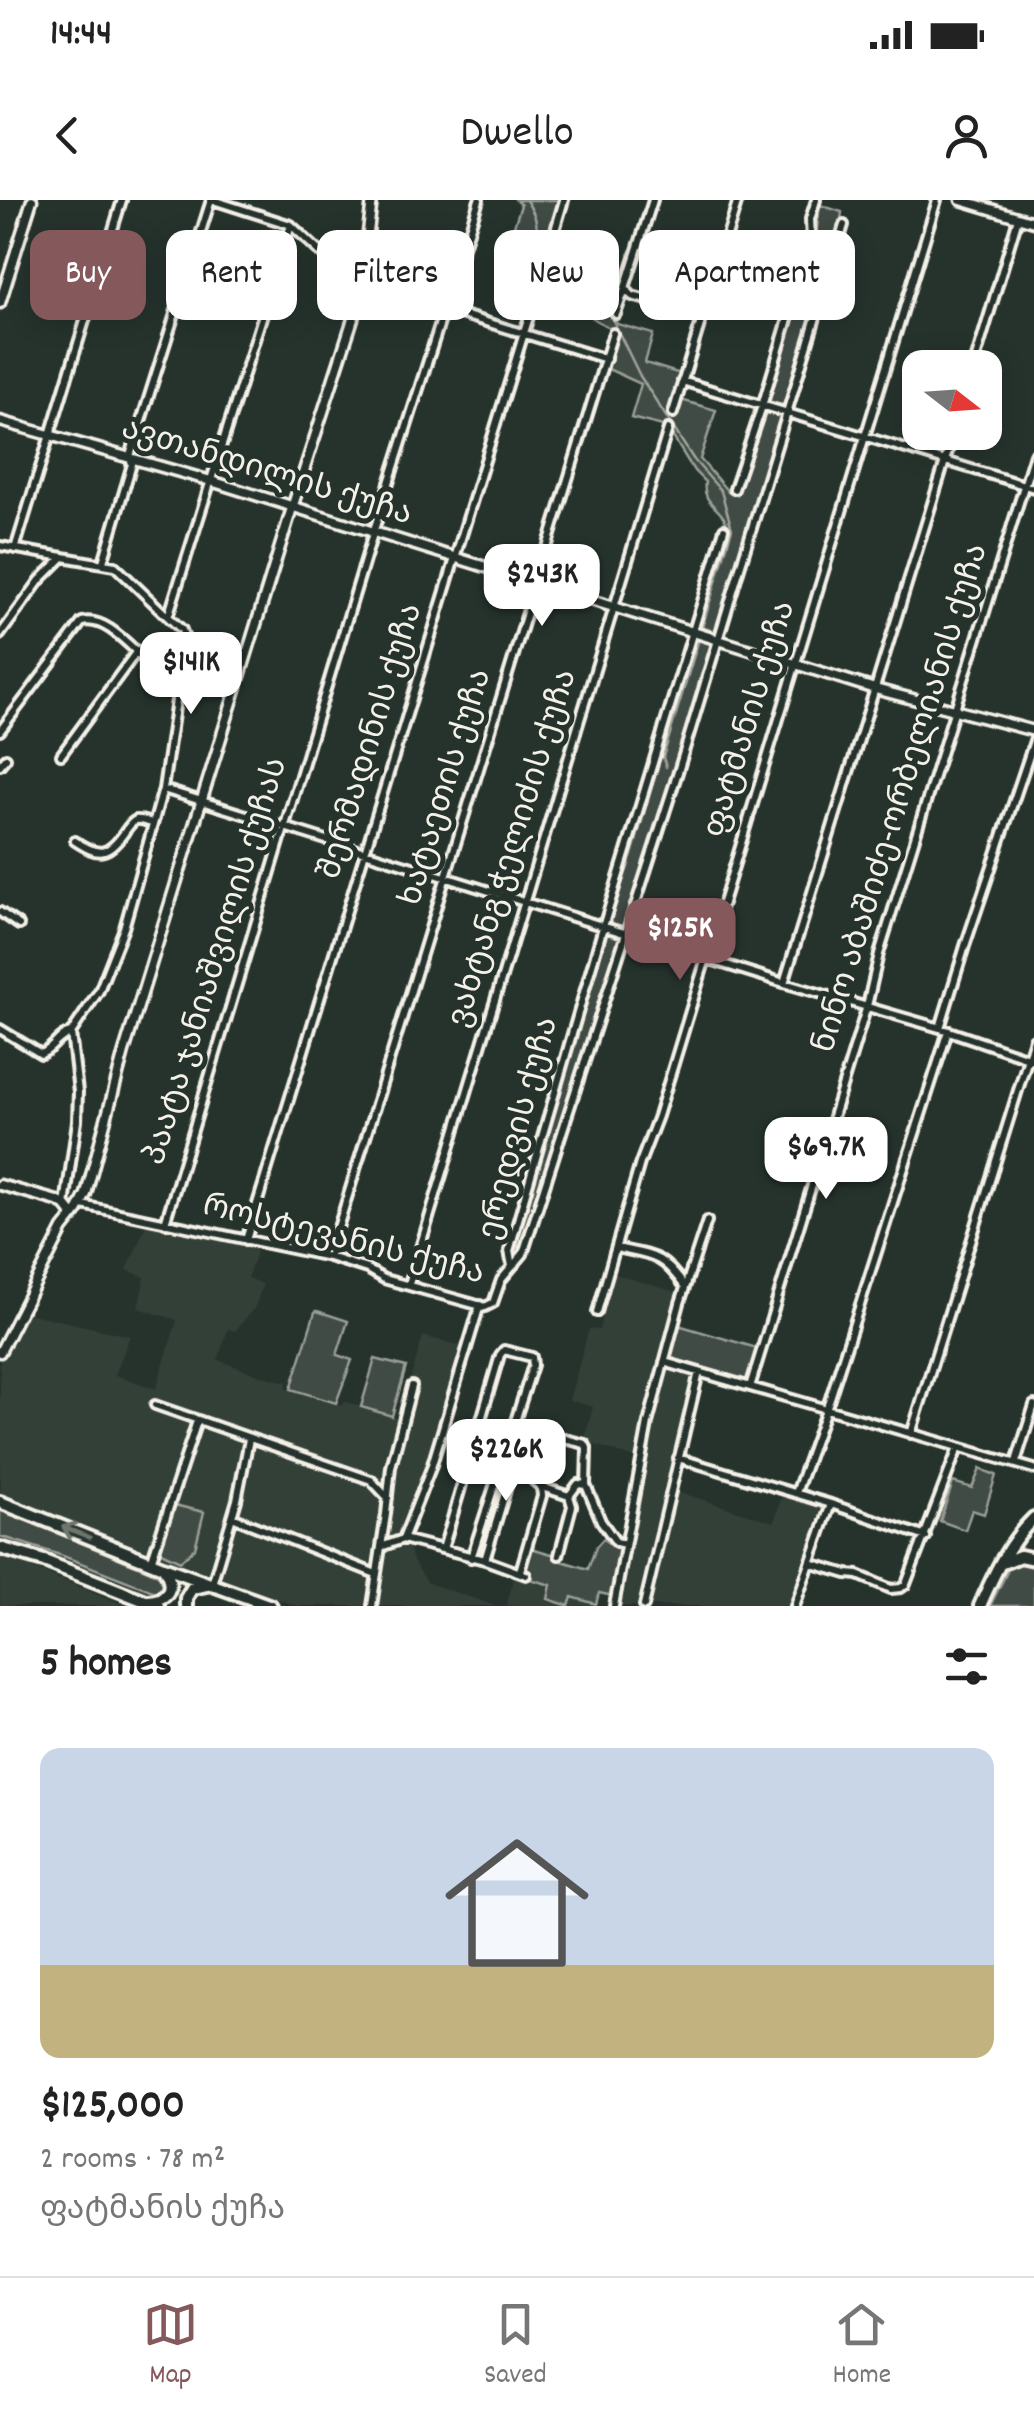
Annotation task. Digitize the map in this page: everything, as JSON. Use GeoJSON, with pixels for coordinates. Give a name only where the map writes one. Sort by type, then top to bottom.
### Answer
{"type":"FeatureCollection","features":[{"type":"Feature","properties":{"kind":"main road"},"geometry":{"type":"LineString","coordinates":[[0,1502],[271,1606]]}},
{"type":"Feature","properties":{"kind":"main road"},"geometry":{"type":"LineString","coordinates":[[980,1606],[998,1567],[1019,1533],[1034,1518]]}},
{"type":"Feature","properties":{"kind":"main road"},"geometry":{"type":"LineString","coordinates":[[0,1548],[153,1603],[171,1589],[157,1564]]}},
{"type":"Feature","properties":{"kind":"main road"},"geometry":{"type":"LineString","coordinates":[[998,1567],[1014,1557],[1034,1559]]}},
{"type":"Feature","properties":{"kind":"main road"},"geometry":{"type":"LineString","coordinates":[[186,1606],[192,1588],[212,1584]]}},
{"type":"Feature","properties":{"kind":"street"},"geometry":{"type":"LineString","coordinates":[[0,303],[32,200]]}},
{"type":"Feature","properties":{"kind":"street"},"geometry":{"type":"LineString","coordinates":[[16,549],[122,200]]}},
{"type":"Feature","properties":{"kind":"street"},"geometry":{"type":"LineString","coordinates":[[103,562],[132,464],[130,456],[212,200],[291,225],[317,249]]}},
{"type":"Feature","properties":{"kind":"street"},"geometry":{"type":"LineString","coordinates":[[368,230],[372,200]]}},
{"type":"Feature","properties":{"kind":"street","name":"პაატა ჯანიაშვილის ქუჩას"},"geometry":{"type":"LineString","coordinates":[[469,230],[479,200]]}},
{"type":"Feature","properties":{"kind":"street"},"geometry":{"type":"LineString","coordinates":[[556,230],[564,200]]}},
{"type":"Feature","properties":{"kind":"street"},"geometry":{"type":"LineString","coordinates":[[619,305],[653,200]]}},
{"type":"Feature","properties":{"kind":"street"},"geometry":{"type":"LineString","coordinates":[[729,230],[738,200]]}},
{"type":"Feature","properties":{"kind":"street"},"geometry":{"type":"LineString","coordinates":[[734,489],[811,242],[810,219],[816,200]]}},
{"type":"Feature","properties":{"kind":"street","name":"ფატმანის ქუჩა"},"geometry":{"type":"LineString","coordinates":[[598,1312],[937,200]]}},
{"type":"Feature","properties":{"kind":"street"},"geometry":{"type":"LineString","coordinates":[[961,200],[992,204],[1034,222]]}},
{"type":"Feature","properties":{"kind":"street"},"geometry":{"type":"LineString","coordinates":[[978,350],[1018,218]]}},
{"type":"Feature","properties":{"kind":"street"},"geometry":{"type":"LineString","coordinates":[[168,616],[291,225]]}},
{"type":"Feature","properties":{"kind":"street","name":"ერედვის ქუჩა"},"geometry":{"type":"LineString","coordinates":[[512,1268],[524,1254],[678,772],[844,225]]}},
{"type":"Feature","properties":{"kind":"street"},"geometry":{"type":"LineString","coordinates":[[625,288],[639,298]]}},
{"type":"Feature","properties":{"kind":"street"},"geometry":{"type":"LineString","coordinates":[[474,319],[606,359]]}},
{"type":"Feature","properties":{"kind":"street"},"geometry":{"type":"LineString","coordinates":[[0,1352],[63,1229],[82,1204],[124,1052],[352,320]]}},
{"type":"Feature","properties":{"kind":"street","name":"პაატა ჯანიაშვილის ქუჩას"},"geometry":{"type":"LineString","coordinates":[[165,1224],[440,320]]}},
{"type":"Feature","properties":{"kind":"street","name":"შერმადინის ქუჩა"},"geometry":{"type":"LineString","coordinates":[[246,1240],[529,320]]}},
{"type":"Feature","properties":{"kind":"street"},"geometry":{"type":"LineString","coordinates":[[673,413],[701,320]]}},
{"type":"Feature","properties":{"kind":"street","name":"ხატაეთის ქუჩა"},"geometry":{"type":"LineString","coordinates":[[329,1257],[613,334]]}},
{"type":"Feature","properties":{"kind":"street"},"geometry":{"type":"LineString","coordinates":[[682,382],[1034,488]]}},
{"type":"Feature","properties":{"kind":"street","name":"ავთანდილის ქუჩა"},"geometry":{"type":"LineString","coordinates":[[0,420],[130,456],[874,688],[1034,732]]}},
{"type":"Feature","properties":{"kind":"street","name":"ვახტანგ ჭელიძის ქუჩა"},"geometry":{"type":"LineString","coordinates":[[409,1284],[668,429]]}},
{"type":"Feature","properties":{"kind":"street"},"geometry":{"type":"LineString","coordinates":[[784,983],[948,450]]}},
{"type":"Feature","properties":{"kind":"street","name":"ნინო აბაშიძე-ორბელიანის ქუჩა"},"geometry":{"type":"LineString","coordinates":[[750,1386],[1034,454]]}},
{"type":"Feature","properties":{"kind":"street","name":"ერედვის ქუჩა"},"geometry":{"type":"LineString","coordinates":[[512,1268],[509,1251],[724,530]]}},
{"type":"Feature","properties":{"kind":"street"},"geometry":{"type":"LineString","coordinates":[[0,546],[115,566],[182,630],[185,639],[162,789],[124,928],[99,991],[71,1033],[58,1038],[41,1054],[0,1030]]}},
{"type":"Feature","properties":{"kind":"street"},"geometry":{"type":"LineString","coordinates":[[0,634],[40,580],[63,557]]}},
{"type":"Feature","properties":{"kind":"street"},"geometry":{"type":"LineString","coordinates":[[0,731],[82,622],[101,624],[164,675],[178,677]]}},
{"type":"Feature","properties":{"kind":"street"},"geometry":{"type":"LineString","coordinates":[[60,754],[137,651]]}},
{"type":"Feature","properties":{"kind":"street"},"geometry":{"type":"LineString","coordinates":[[796,1493],[827,1409],[944,1030],[965,946],[1034,741]]}},
{"type":"Feature","properties":{"kind":"street"},"geometry":{"type":"LineString","coordinates":[[162,789],[1031,1059]]}},
{"type":"Feature","properties":{"kind":"street"},"geometry":{"type":"LineString","coordinates":[[76,841],[94,854],[112,848],[132,822],[138,819],[152,823]]}},
{"type":"Feature","properties":{"kind":"street"},"geometry":{"type":"LineString","coordinates":[[0,912],[18,925]]}},
{"type":"Feature","properties":{"kind":"street"},"geometry":{"type":"LineString","coordinates":[[65,1205],[77,1121],[71,1033]]}},
{"type":"Feature","properties":{"kind":"street"},"geometry":{"type":"LineString","coordinates":[[910,1434],[1031,1059],[1034,1038]]}},
{"type":"Feature","properties":{"kind":"street"},"geometry":{"type":"LineString","coordinates":[[0,1185],[65,1205],[73,1215]]}},
{"type":"Feature","properties":{"kind":"street","name":"როსტევანის ქუჩა"},"geometry":{"type":"LineString","coordinates":[[82,1204],[329,1257],[384,1279],[489,1307],[501,1280],[512,1268]]}},
{"type":"Feature","properties":{"kind":"street"},"geometry":{"type":"LineString","coordinates":[[614,1606],[648,1424],[707,1220]]}},
{"type":"Feature","properties":{"kind":"street"},"geometry":{"type":"LineString","coordinates":[[616,1248],[666,1262],[685,1287]]}},
{"type":"Feature","properties":{"kind":"street"},"geometry":{"type":"LineString","coordinates":[[403,1539],[431,1468],[480,1305]]}},
{"type":"Feature","properties":{"kind":"street"},"geometry":{"type":"LineString","coordinates":[[443,1550],[500,1355],[509,1350],[534,1361],[471,1558]]}},
{"type":"Feature","properties":{"kind":"street"},"geometry":{"type":"LineString","coordinates":[[664,1362],[1034,1469]]}},
{"type":"Feature","properties":{"kind":"street"},"geometry":{"type":"LineString","coordinates":[[644,1606],[699,1372]]}},
{"type":"Feature","properties":{"kind":"street"},"geometry":{"type":"LineString","coordinates":[[372,1606],[391,1467],[412,1386]]}},
{"type":"Feature","properties":{"kind":"street"},"geometry":{"type":"LineString","coordinates":[[155,1405],[371,1480],[388,1498]]}},
{"type":"Feature","properties":{"kind":"street"},"geometry":{"type":"LineString","coordinates":[[1016,1462],[1034,1405]]}},
{"type":"Feature","properties":{"kind":"street"},"geometry":{"type":"LineString","coordinates":[[157,1564],[197,1421]]}},
{"type":"Feature","properties":{"kind":"street"},"geometry":{"type":"LineString","coordinates":[[475,1438],[540,1453],[553,1436],[584,1444],[588,1448],[586,1485],[608,1534],[625,1544]]}},
{"type":"Feature","properties":{"kind":"street"},"geometry":{"type":"LineString","coordinates":[[212,1584],[249,1439]]}},
{"type":"Feature","properties":{"kind":"street"},"geometry":{"type":"LineString","coordinates":[[810,1563],[892,1588],[906,1584],[958,1448]]}},
{"type":"Feature","properties":{"kind":"street"},"geometry":{"type":"LineString","coordinates":[[485,1560],[518,1450]]}},
{"type":"Feature","properties":{"kind":"street"},"geometry":{"type":"LineString","coordinates":[[533,1452],[536,1485],[572,1500],[559,1556]]}},
{"type":"Feature","properties":{"kind":"street"},"geometry":{"type":"LineString","coordinates":[[678,1458],[926,1537]]}},
{"type":"Feature","properties":{"kind":"street"},"geometry":{"type":"LineString","coordinates":[[569,1496],[578,1484],[586,1485]]}},
{"type":"Feature","properties":{"kind":"street"},"geometry":{"type":"LineString","coordinates":[[382,1546],[403,1539],[523,1573],[542,1496],[540,1487]]}},
{"type":"Feature","properties":{"kind":"street"},"geometry":{"type":"LineString","coordinates":[[795,1606],[831,1504]]}},
{"type":"Feature","properties":{"kind":"street"},"geometry":{"type":"LineString","coordinates":[[232,1517],[376,1574]]}},
{"type":"Feature","properties":{"kind":"shaded area"},"geometry":{"type":"Polygon","coordinates":[[[516,200],[561,200],[552,230],[513,230],[521,205],[516,200]]]}},
{"type":"Feature","properties":{"kind":"shaded area"},"geometry":{"type":"Polygon","coordinates":[[[820,205],[842,212],[839,230],[817,230],[820,205]]]}},
{"type":"Feature","properties":{"kind":"shaded area"},"geometry":{"type":"Polygon","coordinates":[[[596,320],[615,320],[617,324],[653,334],[645,363],[681,374],[672,407],[678,408],[681,400],[716,410],[700,459],[729,493],[737,495],[764,409],[781,415],[716,632],[699,626],[728,533],[727,524],[707,497],[705,482],[667,427],[631,418],[641,384],[608,369],[616,336],[596,320]]]}},
{"type":"Feature","properties":{"kind":"shaded area"},"geometry":{"type":"Polygon","coordinates":[[[792,320],[811,320],[785,405],[768,400],[792,320]]]}},
{"type":"Feature","properties":{"kind":"shaded area"},"geometry":{"type":"Polygon","coordinates":[[[696,636],[712,642],[630,915],[624,926],[613,924],[610,918],[696,636]]]}},
{"type":"Feature","properties":{"kind":"shaded area"},"geometry":{"type":"Polygon","coordinates":[[[608,932],[622,937],[522,1248],[514,1245],[608,932]]]}},
{"type":"Feature","properties":{"kind":"shaded area"},"geometry":{"type":"Polygon","coordinates":[[[147,1223],[258,1247],[247,1278],[263,1284],[255,1307],[235,1331],[228,1329],[218,1360],[287,1382],[286,1389],[399,1418],[423,1336],[465,1347],[402,1543],[408,1543],[413,1561],[428,1583],[496,1606],[297,1606],[0,1496],[0,1359],[27,1313],[130,1336],[115,1375],[156,1389],[177,1320],[138,1308],[145,1277],[127,1270],[147,1223]]]}},
{"type":"Feature","properties":{"kind":"shaded area"},"geometry":{"type":"Polygon","coordinates":[[[615,1274],[680,1293],[659,1363],[695,1374],[668,1489],[774,1522],[783,1492],[827,1507],[792,1606],[617,1606],[643,1461],[584,1441],[593,1407],[569,1400],[589,1329],[599,1330],[615,1274]]]}},
{"type":"Feature","properties":{"kind":"shaded area"},"geometry":{"type":"Polygon","coordinates":[[[317,1311],[348,1321],[337,1355],[352,1360],[336,1403],[291,1389],[317,1311]]]}},
{"type":"Feature","properties":{"kind":"shaded area"},"geometry":{"type":"Polygon","coordinates":[[[678,1325],[757,1348],[747,1380],[668,1357],[678,1325]]]}},
{"type":"Feature","properties":{"kind":"shaded area"},"geometry":{"type":"Polygon","coordinates":[[[375,1359],[406,1367],[392,1416],[361,1407],[375,1359]]]}},
{"type":"Feature","properties":{"kind":"shaded area"},"geometry":{"type":"Polygon","coordinates":[[[980,1469],[996,1475],[984,1514],[972,1510],[965,1530],[940,1521],[953,1482],[972,1488],[980,1469]]]}},
{"type":"Feature","properties":{"kind":"shaded area"},"geometry":{"type":"Polygon","coordinates":[[[174,1505],[204,1512],[195,1548],[180,1561],[159,1551],[174,1505]]]}},
{"type":"Feature","properties":{"kind":"shaded area"},"geometry":{"type":"Polygon","coordinates":[[[0,1510],[148,1570],[161,1577],[165,1588],[155,1592],[0,1536],[0,1510]]]}},
{"type":"Feature","properties":{"kind":"shaded area"},"geometry":{"type":"Polygon","coordinates":[[[603,1539],[620,1551],[613,1596],[599,1593],[596,1604],[572,1597],[569,1606],[548,1599],[551,1585],[523,1577],[531,1548],[588,1569],[603,1539]]]}},
{"type":"Feature","properties":{"kind":"shaded area"},"geometry":{"type":"Polygon","coordinates":[[[0,1555],[6,1557],[127,1606],[0,1606],[0,1555]]]}},
{"type":"Feature","properties":{"kind":"shaded area"},"geometry":{"type":"Polygon","coordinates":[[[1011,1564],[1034,1566],[1034,1606],[990,1606],[1011,1564]]]}},
{"type":"Feature","properties":{"kind":"shaded area"},"geometry":{"type":"Polygon","coordinates":[[[515,1575],[551,1585],[548,1599],[571,1597],[596,1606],[506,1606],[515,1575]]]}},
{"type":"Feature","properties":{"kind":"waterway"},"geometry":{"type":"LineString","coordinates":[[526,200],[536,221],[536,235],[579,286],[598,290],[640,376],[694,460],[721,491],[732,529],[702,628]]}},
{"type":"Feature","properties":{"kind":"waterway"},"geometry":{"type":"LineString","coordinates":[[666,767],[663,757],[699,639]]}}]}
